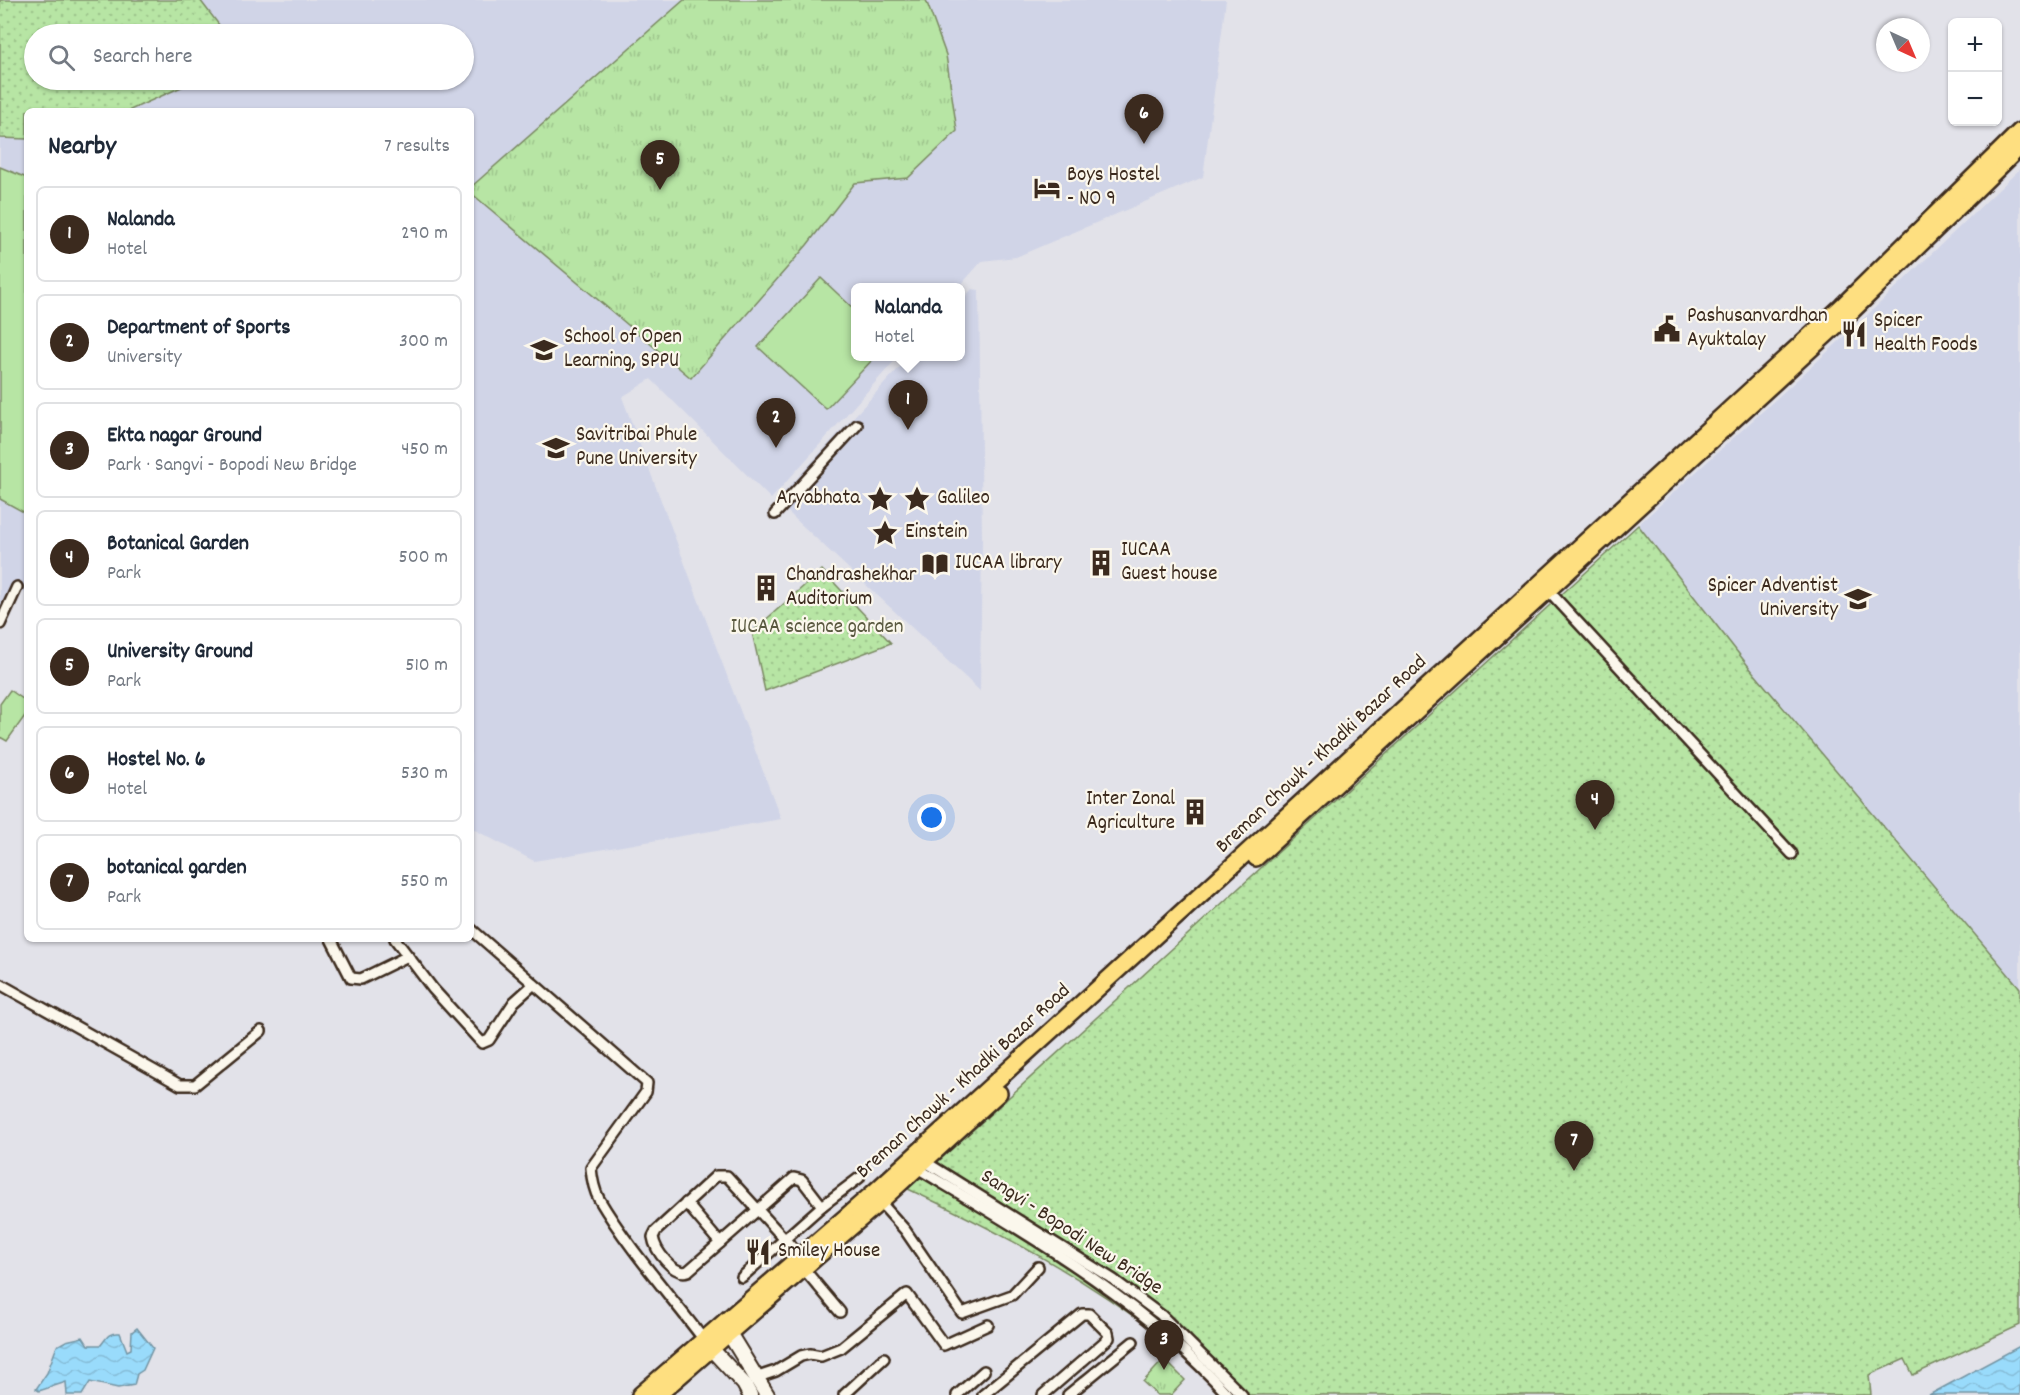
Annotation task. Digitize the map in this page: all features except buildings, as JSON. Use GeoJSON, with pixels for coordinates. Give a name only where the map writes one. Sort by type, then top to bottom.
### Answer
{"type":"FeatureCollection","features":[{"type":"Feature","properties":{"kind":"main road","name":"Breman Chowk - Khadki Bazar Road"},"geometry":{"type":"LineString","coordinates":[[876,1198],[921,1165],[1842,306],[2020,131]]}},
{"type":"Feature","properties":{"kind":"main road","name":"Breman Chowk - Khadki Bazar Road"},"geometry":{"type":"LineString","coordinates":[[640,1395],[707,1344],[876,1198],[1548,590],[1849,314],[2020,147]]}},
{"type":"Feature","properties":{"kind":"main road"},"geometry":{"type":"LineString","coordinates":[[726,1328],[767,1395]]}},
{"type":"Feature","properties":{"kind":"main road","name":"Breman Chowk - Khadki Bazar Road"},"geometry":{"type":"LineString","coordinates":[[658,1395],[707,1344]]}},
{"type":"Feature","properties":{"kind":"main road"},"geometry":{"type":"LineString","coordinates":[[707,1344],[744,1384],[750,1395]]}},
{"type":"Feature","properties":{"kind":"street"},"geometry":{"type":"LineString","coordinates":[[775,514],[857,426]]}},
{"type":"Feature","properties":{"kind":"street"},"geometry":{"type":"LineString","coordinates":[[0,624],[17,587]]}},
{"type":"Feature","properties":{"kind":"street"},"geometry":{"type":"LineString","coordinates":[[1548,590],[1792,854]]}},
{"type":"Feature","properties":{"kind":"street"},"geometry":{"type":"LineString","coordinates":[[474,932],[532,985],[647,1083],[646,1092],[591,1168],[593,1184],[599,1198],[616,1223],[707,1344]]}},
{"type":"Feature","properties":{"kind":"street"},"geometry":{"type":"LineString","coordinates":[[333,942],[351,978],[361,979],[408,956]]}},
{"type":"Feature","properties":{"kind":"street"},"geometry":{"type":"LineString","coordinates":[[397,942],[458,1018],[482,1043],[489,1040],[514,1002],[532,985]]}},
{"type":"Feature","properties":{"kind":"street"},"geometry":{"type":"LineString","coordinates":[[0,984],[180,1085],[195,1085],[261,1031]]}},
{"type":"Feature","properties":{"kind":"street","name":"Sangvi - Bopodi New Bridge"},"geometry":{"type":"LineString","coordinates":[[921,1165],[1114,1280],[1161,1315],[1242,1395]]}},
{"type":"Feature","properties":{"kind":"street"},"geometry":{"type":"LineString","coordinates":[[822,1206],[802,1180],[796,1178],[758,1210],[688,1271],[682,1273],[675,1270],[655,1245],[653,1237],[656,1231],[716,1176],[723,1174],[728,1176],[758,1210],[785,1239],[840,1312]]}},
{"type":"Feature","properties":{"kind":"street"},"geometry":{"type":"LineString","coordinates":[[742,1277],[822,1206],[859,1178]]}},
{"type":"Feature","properties":{"kind":"street","name":"Sangvi - Bopodi New Bridge"},"geometry":{"type":"LineString","coordinates":[[960,1188],[1142,1312],[1185,1349],[1228,1395]]}},
{"type":"Feature","properties":{"kind":"street"},"geometry":{"type":"LineString","coordinates":[[876,1198],[905,1230],[962,1313],[1011,1295],[1038,1267]]}},
{"type":"Feature","properties":{"kind":"street"},"geometry":{"type":"LineString","coordinates":[[686,1203],[720,1243]]}},
{"type":"Feature","properties":{"kind":"street"},"geometry":{"type":"LineString","coordinates":[[758,1377],[776,1371],[801,1356],[810,1354],[821,1356],[841,1348],[907,1294],[944,1345],[988,1325]]}},
{"type":"Feature","properties":{"kind":"street"},"geometry":{"type":"LineString","coordinates":[[983,1395],[1082,1314],[1087,1313],[1108,1333],[1109,1338],[1043,1395]]}},
{"type":"Feature","properties":{"kind":"street"},"geometry":{"type":"LineString","coordinates":[[1068,1395],[1133,1342]]}},
{"type":"Feature","properties":{"kind":"street"},"geometry":{"type":"LineString","coordinates":[[844,1395],[884,1358]]}},
{"type":"Feature","properties":{"kind":"street"},"geometry":{"type":"LineString","coordinates":[[957,1395],[984,1371]]}},
{"type":"Feature","properties":{"kind":"shaded area","name":"Savitribai Phule Pune University"},"geometry":{"type":"Polygon","coordinates":[[[0,0],[1226,0],[1203,177],[1016,257],[982,261],[963,283],[851,283],[851,361],[894,361],[771,499],[651,379],[622,397],[781,819],[534,861],[474,830],[474,108],[24,108],[24,592],[15,588],[0,629],[0,0]]]}},
{"type":"Feature","properties":{"kind":"shaded area","name":"Spicer Adventist University"},"geometry":{"type":"Polygon","coordinates":[[[2020,169],[2020,988],[1753,672],[1638,525],[1857,325],[2020,169]]]}},
{"type":"Feature","properties":{"kind":"shaded area"},"geometry":{"type":"Polygon","coordinates":[[[972,289],[979,290],[982,540],[980,691],[776,501],[905,361],[965,361],[965,297],[972,289]]]}},
{"type":"Feature","properties":{"kind":"green space"},"geometry":{"type":"Polygon","coordinates":[[[0,0],[200,0],[218,24],[24,24],[24,90],[175,90],[135,108],[24,108],[24,139],[0,138],[0,0]]]}},
{"type":"Feature","properties":{"kind":"green space"},"geometry":{"type":"Polygon","coordinates":[[[684,0],[926,0],[946,55],[957,131],[908,178],[855,183],[807,245],[691,378],[474,196],[474,184],[684,0]]]}},
{"type":"Feature","properties":{"kind":"green space"},"geometry":{"type":"Polygon","coordinates":[[[0,167],[24,177],[24,512],[0,499],[0,167]]]}},
{"type":"Feature","properties":{"kind":"green space"},"geometry":{"type":"Polygon","coordinates":[[[821,278],[851,306],[851,361],[871,361],[826,409],[758,347],[821,278]]]}},
{"type":"Feature","properties":{"kind":"green space"},"geometry":{"type":"Polygon","coordinates":[[[1638,525],[1753,672],[2020,988],[2020,1325],[1913,1375],[1905,1359],[1869,1375],[1871,1395],[1219,1395],[1200,1371],[1185,1357],[1102,1294],[1007,1238],[908,1189],[1638,525]]]}},
{"type":"Feature","properties":{"kind":"green space","name":"IUCAA science garden"},"geometry":{"type":"Polygon","coordinates":[[[822,570],[891,643],[765,691],[752,632],[822,570]]]}},
{"type":"Feature","properties":{"kind":"green space"},"geometry":{"type":"Polygon","coordinates":[[[10,690],[24,700],[24,717],[7,741],[0,737],[0,704],[10,690]]]}},
{"type":"Feature","properties":{"kind":"green space"},"geometry":{"type":"Polygon","coordinates":[[[1164,1359],[1185,1380],[1171,1395],[1157,1395],[1143,1382],[1164,1359]]]}},
{"type":"Feature","properties":{"kind":"water"},"geometry":{"type":"Polygon","coordinates":[[[137,1328],[153,1348],[143,1370],[137,1374],[134,1385],[118,1388],[90,1382],[82,1395],[67,1395],[66,1382],[39,1391],[36,1389],[47,1373],[57,1346],[83,1337],[88,1345],[101,1345],[111,1334],[120,1333],[127,1351],[131,1349],[132,1332],[137,1328]]]}},
{"type":"Feature","properties":{"kind":"water"},"geometry":{"type":"Polygon","coordinates":[[[2020,1346],[2020,1395],[1929,1395],[2020,1346]]]}},
{"type":"Feature","properties":{"kind":"place","name":"Hostel No. 6"},"geometry":{"type":"Point","coordinates":[1144,144]}},
{"type":"Feature","properties":{"kind":"place","name":"Boys Hostel - NO 9"},"geometry":{"type":"Point","coordinates":[1047,188]}},
{"type":"Feature","properties":{"kind":"place","name":"University Ground"},"geometry":{"type":"Point","coordinates":[660,190]}},
{"type":"Feature","properties":{"kind":"place","name":"Pashusanvardhan Ayuktalay"},"geometry":{"type":"Point","coordinates":[1667,329]}},
{"type":"Feature","properties":{"kind":"place","name":"Spicer Health Foods"},"geometry":{"type":"Point","coordinates":[1854,334]}},
{"type":"Feature","properties":{"kind":"place","name":"School of Open Learning, SPPU"},"geometry":{"type":"Point","coordinates":[544,350]}},
{"type":"Feature","properties":{"kind":"place","name":"Nalanda"},"geometry":{"type":"Point","coordinates":[908,430]}},
{"type":"Feature","properties":{"kind":"place","name":"Savitribai Phule Pune University"},"geometry":{"type":"Point","coordinates":[556,448]}},
{"type":"Feature","properties":{"kind":"place","name":"Department of Sports"},"geometry":{"type":"Point","coordinates":[776,448]}},
{"type":"Feature","properties":{"kind":"place","name":"Aryabhata"},"geometry":{"type":"Point","coordinates":[880,499]}},
{"type":"Feature","properties":{"kind":"place","name":"Galileo"},"geometry":{"type":"Point","coordinates":[917,499]}},
{"type":"Feature","properties":{"kind":"place","name":"Einstein"},"geometry":{"type":"Point","coordinates":[885,533]}},
{"type":"Feature","properties":{"kind":"place","name":"IUCAA Guest house"},"geometry":{"type":"Point","coordinates":[1101,563]}},
{"type":"Feature","properties":{"kind":"place","name":"IUCAA library"},"geometry":{"type":"Point","coordinates":[935,564]}},
{"type":"Feature","properties":{"kind":"place","name":"Chandrashekhar Auditorium"},"geometry":{"type":"Point","coordinates":[766,588]}},
{"type":"Feature","properties":{"kind":"place","name":"Spicer Adventist University"},"geometry":{"type":"Point","coordinates":[1858,599]}},
{"type":"Feature","properties":{"kind":"place","name":"Inter Zonal Agriculture"},"geometry":{"type":"Point","coordinates":[1195,812]}},
{"type":"Feature","properties":{"kind":"place","name":"Botanical Garden"},"geometry":{"type":"Point","coordinates":[1595,830]}},
{"type":"Feature","properties":{"kind":"place","name":"botanical garden"},"geometry":{"type":"Point","coordinates":[1574,1171]}},
{"type":"Feature","properties":{"kind":"place","name":"Smiley House"},"geometry":{"type":"Point","coordinates":[758,1252]}},
{"type":"Feature","properties":{"kind":"place","name":"Ekta nagar Ground"},"geometry":{"type":"Point","coordinates":[1164,1370]}}]}
